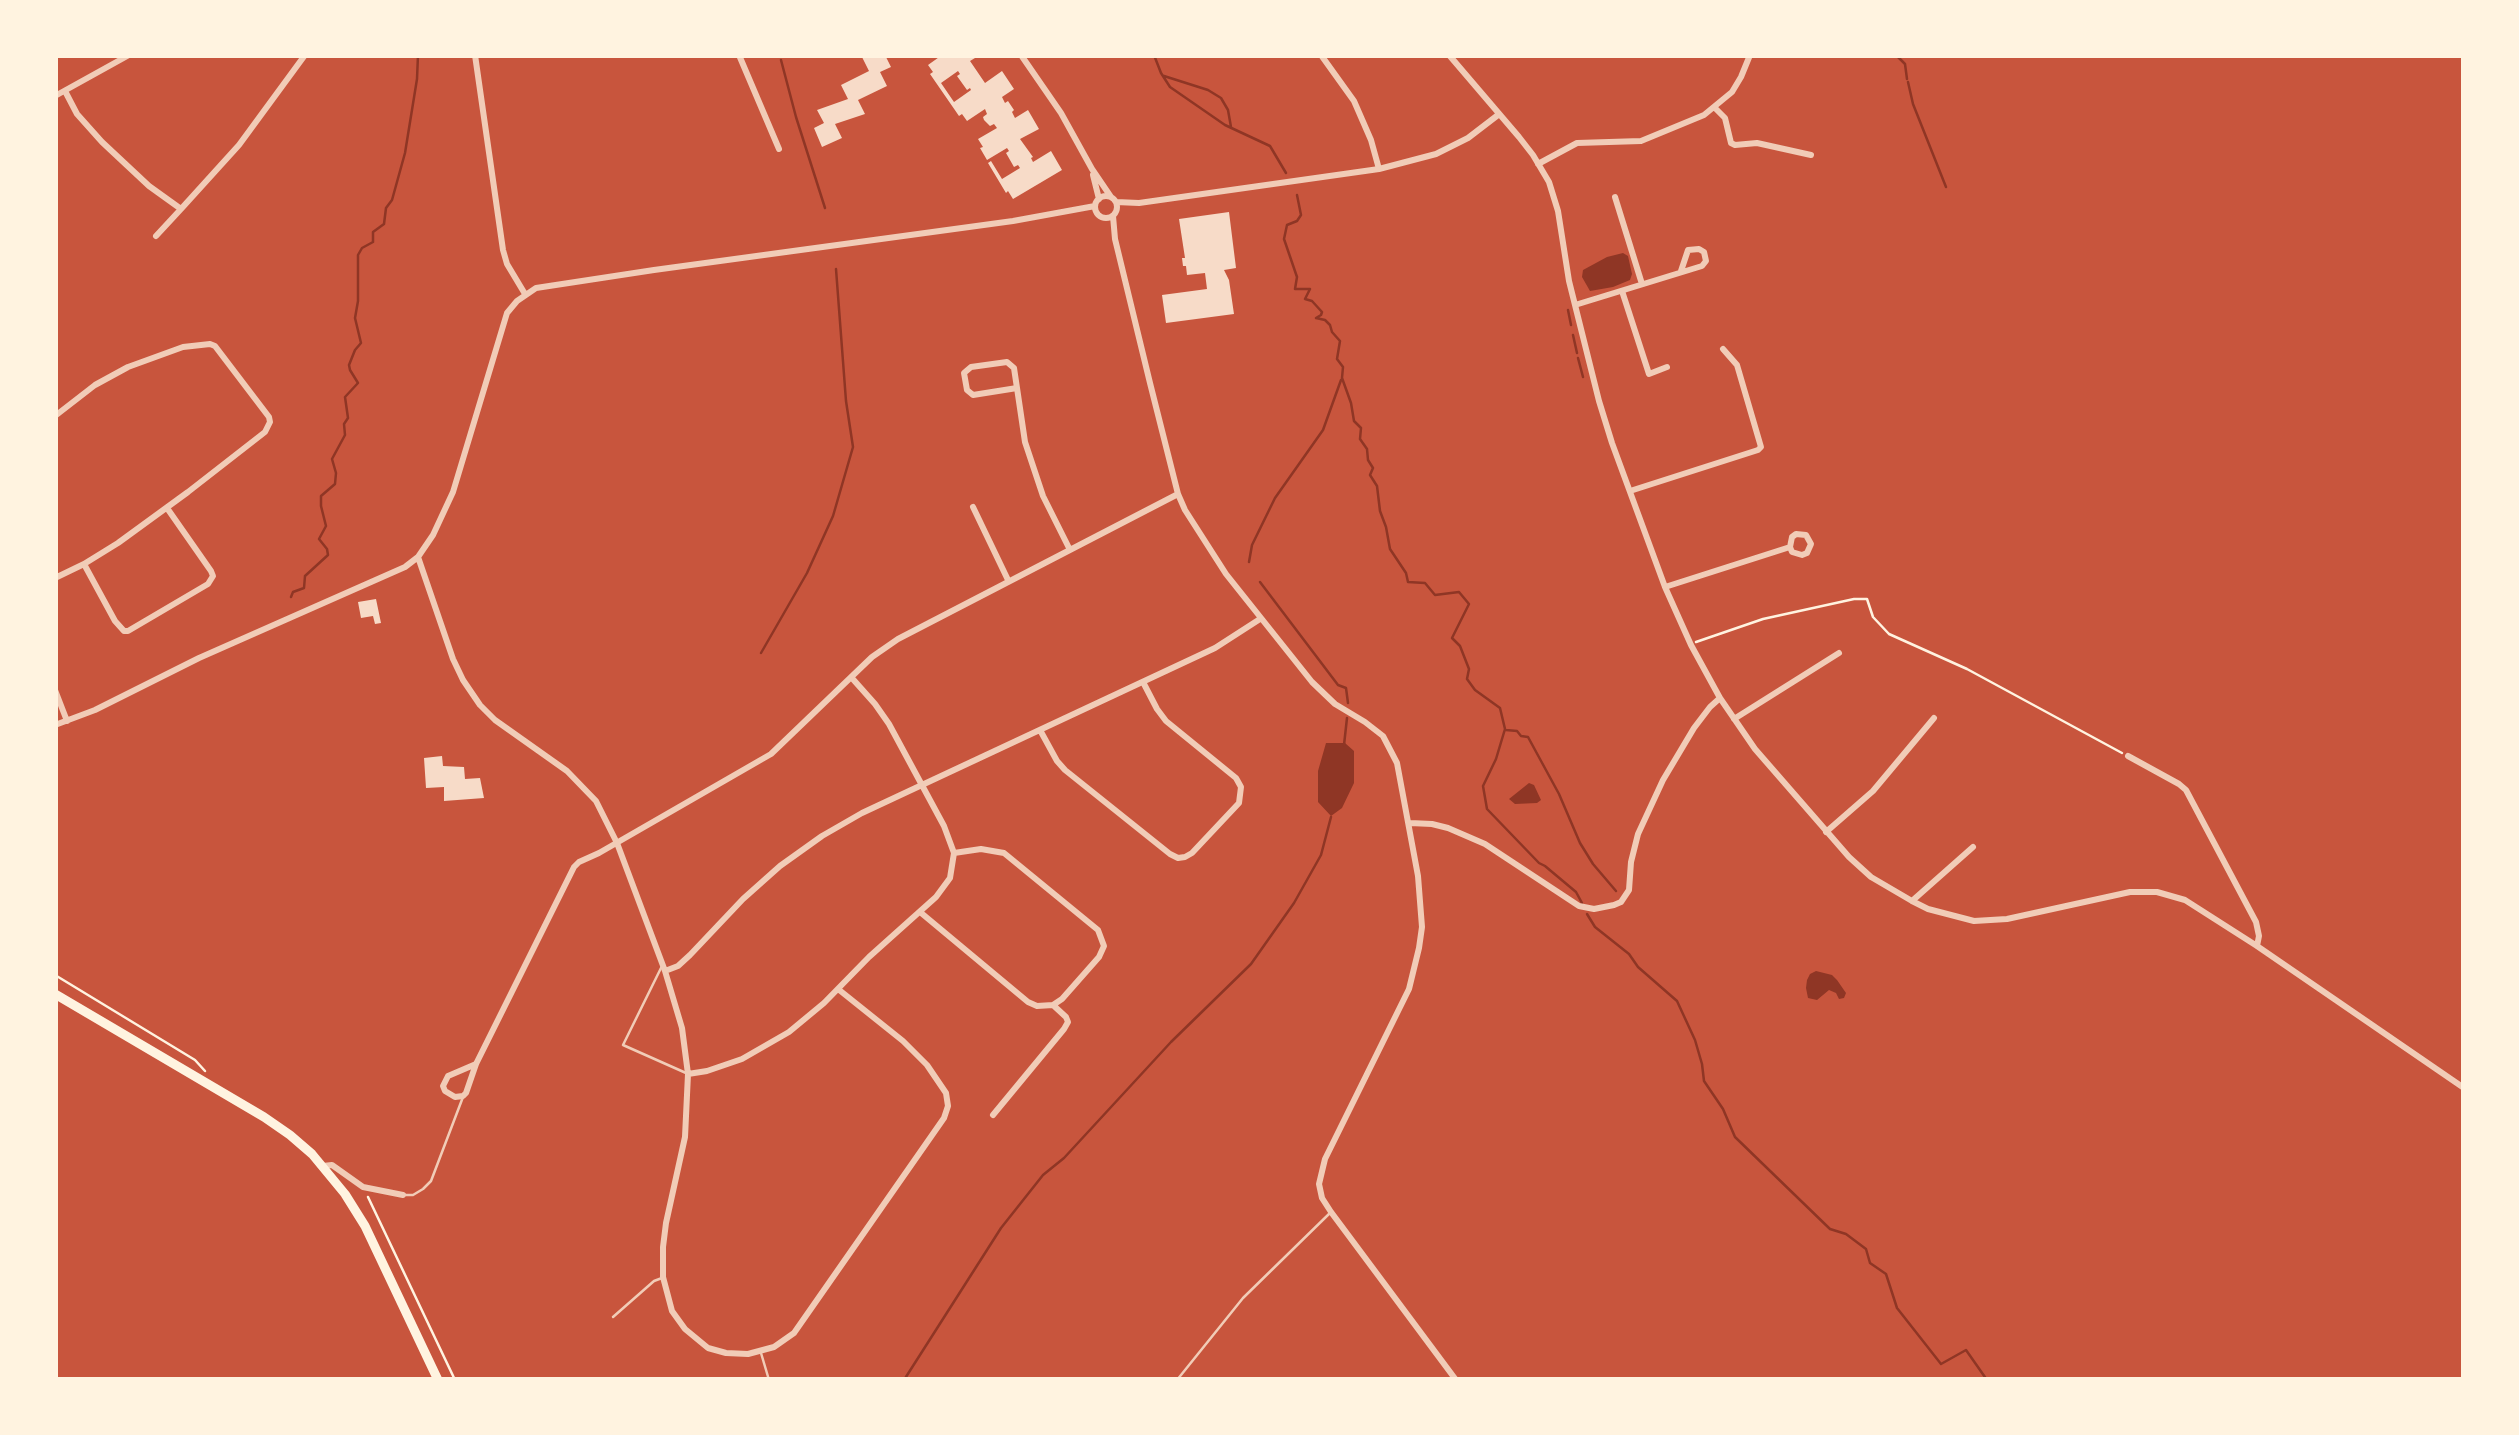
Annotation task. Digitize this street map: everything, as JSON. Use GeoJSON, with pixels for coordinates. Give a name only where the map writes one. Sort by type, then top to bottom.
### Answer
{"type":"FeatureCollection","features":[{"type":"Feature","properties":{"kind":"main road"},"geometry":{"type":"LineString","coordinates":[[55,994],[264,1117],[290,1134],[323,1166],[365,1226],[438,1380]]}},
{"type":"Feature","properties":{"kind":"street"},"geometry":{"type":"LineString","coordinates":[[55,96],[129,55]]}},
{"type":"Feature","properties":{"kind":"street"},"geometry":{"type":"LineString","coordinates":[[156,236],[239,145],[304,55]]}},
{"type":"Feature","properties":{"kind":"street"},"geometry":{"type":"LineString","coordinates":[[475,55],[503,250],[526,294]]}},
{"type":"Feature","properties":{"kind":"street"},"geometry":{"type":"LineString","coordinates":[[739,55],[779,149]]}},
{"type":"Feature","properties":{"kind":"street"},"geometry":{"type":"LineString","coordinates":[[1021,55],[1076,136],[1113,200],[1109,216]]}},
{"type":"Feature","properties":{"kind":"street"},"geometry":{"type":"LineString","coordinates":[[1322,55],[1364,120],[1379,168]]}},
{"type":"Feature","properties":{"kind":"street"},"geometry":{"type":"LineString","coordinates":[[1449,55],[1519,137],[1548,182],[1558,211],[1574,306],[1599,401],[1630,492],[1691,645],[1720,698],[1784,785],[1871,878],[1912,901],[1958,918],[1988,921],[2130,892],[2157,892],[2196,906],[2464,1088]]}},
{"type":"Feature","properties":{"kind":"street"},"geometry":{"type":"LineString","coordinates":[[1538,164],[1577,144],[1649,139],[1690,122],[1715,108],[1732,92],[1750,55]]}},
{"type":"Feature","properties":{"kind":"street"},"geometry":{"type":"LineString","coordinates":[[65,91],[76,114],[102,142],[149,186],[182,210]]}},
{"type":"Feature","properties":{"kind":"street"},"geometry":{"type":"LineString","coordinates":[[1715,108],[1725,118],[1732,143],[1756,143],[1812,155]]}},
{"type":"Feature","properties":{"kind":"street"},"geometry":{"type":"LineString","coordinates":[[55,724],[141,689],[199,658],[404,567],[418,557],[433,536],[453,492],[508,313],[536,288],[1071,212],[1097,202],[1139,202],[1379,168],[1436,154],[1468,138],[1498,115]]}},
{"type":"Feature","properties":{"kind":"street"},"geometry":{"type":"LineString","coordinates":[[1092,169],[1097,202],[1109,216],[1115,238],[1178,494],[1209,550],[1260,619],[1334,704],[1376,730],[1398,763],[1421,904],[1416,964],[1404,1001],[1325,1159],[1319,1184],[1330,1212],[1456,1380]]}},
{"type":"Feature","properties":{"kind":"street"},"geometry":{"type":"LineString","coordinates":[[1615,197],[1642,284]]}},
{"type":"Feature","properties":{"kind":"street"},"geometry":{"type":"LineString","coordinates":[[1071,212],[1109,216],[1139,202]]}},
{"type":"Feature","properties":{"kind":"street"},"geometry":{"type":"LineString","coordinates":[[1574,306],[1682,271]]}},
{"type":"Feature","properties":{"kind":"street"},"geometry":{"type":"LineString","coordinates":[[1622,291],[1649,374],[1666,367]]}},
{"type":"Feature","properties":{"kind":"street"},"geometry":{"type":"LineString","coordinates":[[55,416],[95,385],[128,367],[183,347],[210,344],[269,416],[269,428],[166,508],[84,564],[55,578]]}},
{"type":"Feature","properties":{"kind":"street"},"geometry":{"type":"LineString","coordinates":[[1630,492],[1761,447],[1737,365],[1723,348]]}},
{"type":"Feature","properties":{"kind":"street"},"geometry":{"type":"LineString","coordinates":[[1017,388],[974,395],[967,390],[964,373],[971,367],[1007,362],[1014,368],[1017,388],[1025,442],[1043,496],[1069,548]]}},
{"type":"Feature","properties":{"kind":"street"},"geometry":{"type":"LineString","coordinates":[[476,1064],[448,1076],[444,1080],[445,1091],[455,1097],[463,1096],[579,862],[771,754],[872,657],[898,639],[1178,494]]}},
{"type":"Feature","properties":{"kind":"street"},"geometry":{"type":"LineString","coordinates":[[973,507],[1008,580]]}},
{"type":"Feature","properties":{"kind":"street"},"geometry":{"type":"LineString","coordinates":[[84,564],[124,631],[208,584],[213,576],[211,571],[166,508]]}},
{"type":"Feature","properties":{"kind":"street"},"geometry":{"type":"LineString","coordinates":[[1666,587],[1790,547]]}},
{"type":"Feature","properties":{"kind":"street"},"geometry":{"type":"LineString","coordinates":[[418,557],[453,659],[472,694],[495,720],[582,784],[596,801],[664,968],[682,1028],[688,1112],[666,1224],[663,1278],[672,1310],[685,1330],[708,1348],[742,1355],[761,1352],[786,1340],[804,1322],[944,1118],[946,1094],[927,1065],[838,989]]}},
{"type":"Feature","properties":{"kind":"street"},"geometry":{"type":"LineString","coordinates":[[664,968],[678,966],[743,899],[822,836],[920,784],[1215,648],[1260,619]]}},
{"type":"Feature","properties":{"kind":"street"},"geometry":{"type":"LineString","coordinates":[[1734,719],[1840,653]]}},
{"type":"Feature","properties":{"kind":"street"},"geometry":{"type":"LineString","coordinates":[[688,1074],[723,1066],[769,1045],[804,1021],[920,912],[950,878],[954,853],[944,826],[888,724],[851,677]]}},
{"type":"Feature","properties":{"kind":"street"},"geometry":{"type":"LineString","coordinates":[[1040,730],[1066,770],[1170,854],[1185,857],[1239,803],[1241,788],[1236,778],[1166,721],[1143,682]]}},
{"type":"Feature","properties":{"kind":"street"},"geometry":{"type":"LineString","coordinates":[[55,690],[67,720]]}},
{"type":"Feature","properties":{"kind":"street"},"geometry":{"type":"LineString","coordinates":[[1410,823],[1432,824],[1485,844],[1579,906],[1587,909],[1614,905],[1629,890],[1638,834],[1655,796],[1694,728],[1720,698]]}},
{"type":"Feature","properties":{"kind":"street"},"geometry":{"type":"LineString","coordinates":[[1826,832],[1873,791],[1934,718]]}},
{"type":"Feature","properties":{"kind":"street"},"geometry":{"type":"LineString","coordinates":[[2128,756],[2186,790],[2256,922],[2256,946]]}},
{"type":"Feature","properties":{"kind":"street"},"geometry":{"type":"LineString","coordinates":[[1912,901],[1972,847]]}},
{"type":"Feature","properties":{"kind":"street"},"geometry":{"type":"LineString","coordinates":[[920,912],[1037,1006],[1053,1005],[1062,998],[1099,957],[1104,946],[1098,930],[1004,853],[981,849],[954,853]]}},
{"type":"Feature","properties":{"kind":"street"},"geometry":{"type":"LineString","coordinates":[[994,1115],[1064,1030],[1066,1017],[1053,1005]]}},
{"type":"Feature","properties":{"kind":"street"},"geometry":{"type":"LineString","coordinates":[[323,1166],[332,1164],[363,1187],[403,1195]]}},
{"type":"Feature","properties":{"kind":"lane"},"geometry":{"type":"LineString","coordinates":[[664,968],[623,1045],[688,1074]]}},
{"type":"Feature","properties":{"kind":"lane"},"geometry":{"type":"LineString","coordinates":[[403,1195],[413,1195],[431,1180],[463,1096]]}},
{"type":"Feature","properties":{"kind":"lane"},"geometry":{"type":"LineString","coordinates":[[1177,1380],[1243,1298],[1330,1212]]}},
{"type":"Feature","properties":{"kind":"lane"},"geometry":{"type":"LineString","coordinates":[[614,1317],[663,1278]]}},
{"type":"Feature","properties":{"kind":"lane"},"geometry":{"type":"LineString","coordinates":[[761,1352],[768,1380]]}},
{"type":"Feature","properties":{"kind":"path"},"geometry":{"type":"LineString","coordinates":[[1691,645],[1763,619],[1867,599],[1873,616],[1889,634],[1967,669],[2128,756]]}},
{"type":"Feature","properties":{"kind":"path"},"geometry":{"type":"LineString","coordinates":[[55,974],[195,1060],[208,1074]]}},
{"type":"Feature","properties":{"kind":"path"},"geometry":{"type":"LineString","coordinates":[[363,1187],[455,1380]]}},
{"type":"Feature","properties":{"kind":"shaded area"},"geometry":{"type":"Polygon","coordinates":[[[1623,253],[1628,256],[1630,280],[1590,291],[1582,277],[1583,270],[1623,253]]]}},
{"type":"Feature","properties":{"kind":"shaded area"},"geometry":{"type":"Polygon","coordinates":[[[1326,743],[1345,743],[1354,751],[1354,783],[1342,808],[1331,816],[1318,802],[1318,771],[1326,743]]]}},
{"type":"Feature","properties":{"kind":"shaded area"},"geometry":{"type":"Polygon","coordinates":[[[1529,783],[1541,800],[1515,804],[1509,799],[1529,783]]]}},
{"type":"Feature","properties":{"kind":"shaded area"},"geometry":{"type":"Polygon","coordinates":[[[1816,971],[1832,975],[1846,993],[1844,998],[1839,999],[1829,990],[1817,1000],[1808,998],[1807,980],[1816,971]]]}},
{"type":"Feature","properties":{"kind":"building"},"geometry":{"type":"Polygon","coordinates":[[[885,55],[891,67],[880,72],[887,86],[858,100],[865,114],[835,124],[842,138],[822,147],[814,128],[824,123],[817,110],[848,99],[841,85],[869,71],[862,57],[885,55]]]}},
{"type":"Feature","properties":{"kind":"building"},"geometry":{"type":"Polygon","coordinates":[[[942,55],[980,55],[970,61],[985,83],[1002,71],[1014,89],[1002,97],[1005,103],[1008,101],[1014,110],[1015,118],[1028,110],[1039,129],[1020,139],[1033,162],[1051,151],[1062,170],[1013,199],[988,163],[991,161],[1002,179],[1020,168],[1014,167],[1006,153],[1009,151],[1007,148],[987,160],[980,148],[983,147],[978,139],[997,128],[984,120],[985,109],[967,121],[962,114],[959,116],[928,65],[942,55]],[[958,71],[941,83],[954,102],[971,90],[957,76],[958,71]]]}},
{"type":"Feature","properties":{"kind":"building"},"geometry":{"type":"Polygon","coordinates":[[[1229,212],[1236,268],[1224,270],[1234,314],[1166,323],[1162,295],[1207,289],[1205,273],[1187,275],[1183,266],[1179,219],[1229,212]]]}},
{"type":"Feature","properties":{"kind":"building"},"geometry":{"type":"Polygon","coordinates":[[[376,599],[381,623],[375,624],[373,616],[361,618],[358,602],[376,599]]]}},
{"type":"Feature","properties":{"kind":"building"},"geometry":{"type":"Polygon","coordinates":[[[442,756],[443,766],[464,767],[465,779],[480,778],[484,798],[444,801],[444,787],[426,788],[424,758],[442,756]]]}},
{"type":"Feature","properties":{"kind":"waterway"},"geometry":{"type":"LineString","coordinates":[[291,597],[304,588],[305,576],[328,555],[319,539],[326,526],[321,496],[335,484],[332,459],[345,435],[345,397],[358,383],[349,365],[361,343],[355,318],[358,255],[373,242],[373,232],[384,224],[386,208],[392,200],[405,153],[418,55]]}},
{"type":"Feature","properties":{"kind":"waterway"},"geometry":{"type":"LineString","coordinates":[[1154,55],[1170,87],[1225,125],[1270,146],[1286,173]]}},
{"type":"Feature","properties":{"kind":"waterway"},"geometry":{"type":"LineString","coordinates":[[1896,55],[1905,64],[1907,79]]}},
{"type":"Feature","properties":{"kind":"waterway"},"geometry":{"type":"LineString","coordinates":[[781,60],[825,208]]}},
{"type":"Feature","properties":{"kind":"waterway"},"geometry":{"type":"LineString","coordinates":[[1164,76],[1221,98],[1231,127]]}},
{"type":"Feature","properties":{"kind":"waterway"},"geometry":{"type":"LineString","coordinates":[[1908,82],[1946,187]]}},
{"type":"Feature","properties":{"kind":"waterway"},"geometry":{"type":"LineString","coordinates":[[1297,195],[1301,215],[1287,225],[1284,239],[1297,277],[1295,289],[1310,289],[1305,299],[1322,312],[1316,318],[1325,320],[1340,341],[1337,359],[1343,367],[1342,378],[1354,421],[1361,428],[1360,439],[1373,468],[1370,475],[1377,486],[1390,549],[1408,582],[1425,583],[1435,595],[1459,592],[1469,604],[1452,638],[1460,646],[1469,669],[1467,679],[1500,708],[1505,729],[1483,786],[1487,809],[1539,863],[1576,892],[1582,903]]}},
{"type":"Feature","properties":{"kind":"waterway"},"geometry":{"type":"LineString","coordinates":[[761,653],[807,573],[833,516],[853,447],[836,269]]}},
{"type":"Feature","properties":{"kind":"waterway"},"geometry":{"type":"LineString","coordinates":[[1568,310],[1571,325]]}},
{"type":"Feature","properties":{"kind":"waterway"},"geometry":{"type":"LineString","coordinates":[[1573,335],[1577,353]]}},
{"type":"Feature","properties":{"kind":"waterway"},"geometry":{"type":"LineString","coordinates":[[1578,358],[1583,377]]}},
{"type":"Feature","properties":{"kind":"waterway"},"geometry":{"type":"LineString","coordinates":[[1249,562],[1252,545],[1275,498],[1323,430],[1341,380]]}},
{"type":"Feature","properties":{"kind":"waterway"},"geometry":{"type":"LineString","coordinates":[[1260,582],[1338,685],[1346,688],[1348,703]]}},
{"type":"Feature","properties":{"kind":"waterway"},"geometry":{"type":"LineString","coordinates":[[1344,745],[1347,718]]}},
{"type":"Feature","properties":{"kind":"waterway"},"geometry":{"type":"LineString","coordinates":[[1506,730],[1528,737],[1580,843],[1616,891]]}},
{"type":"Feature","properties":{"kind":"waterway"},"geometry":{"type":"LineString","coordinates":[[904,1380],[1001,1228],[1043,1175],[1064,1158],[1171,1042],[1251,964],[1294,903],[1321,855],[1331,817]]}},
{"type":"Feature","properties":{"kind":"waterway"},"geometry":{"type":"LineString","coordinates":[[1587,914],[1595,927],[1677,1001],[1695,1040],[1704,1081],[1723,1109],[1735,1137],[1830,1229],[1846,1234],[1866,1249],[1870,1263],[1886,1274],[1897,1308],[1941,1364],[1966,1350],[1987,1380]]}}]}
